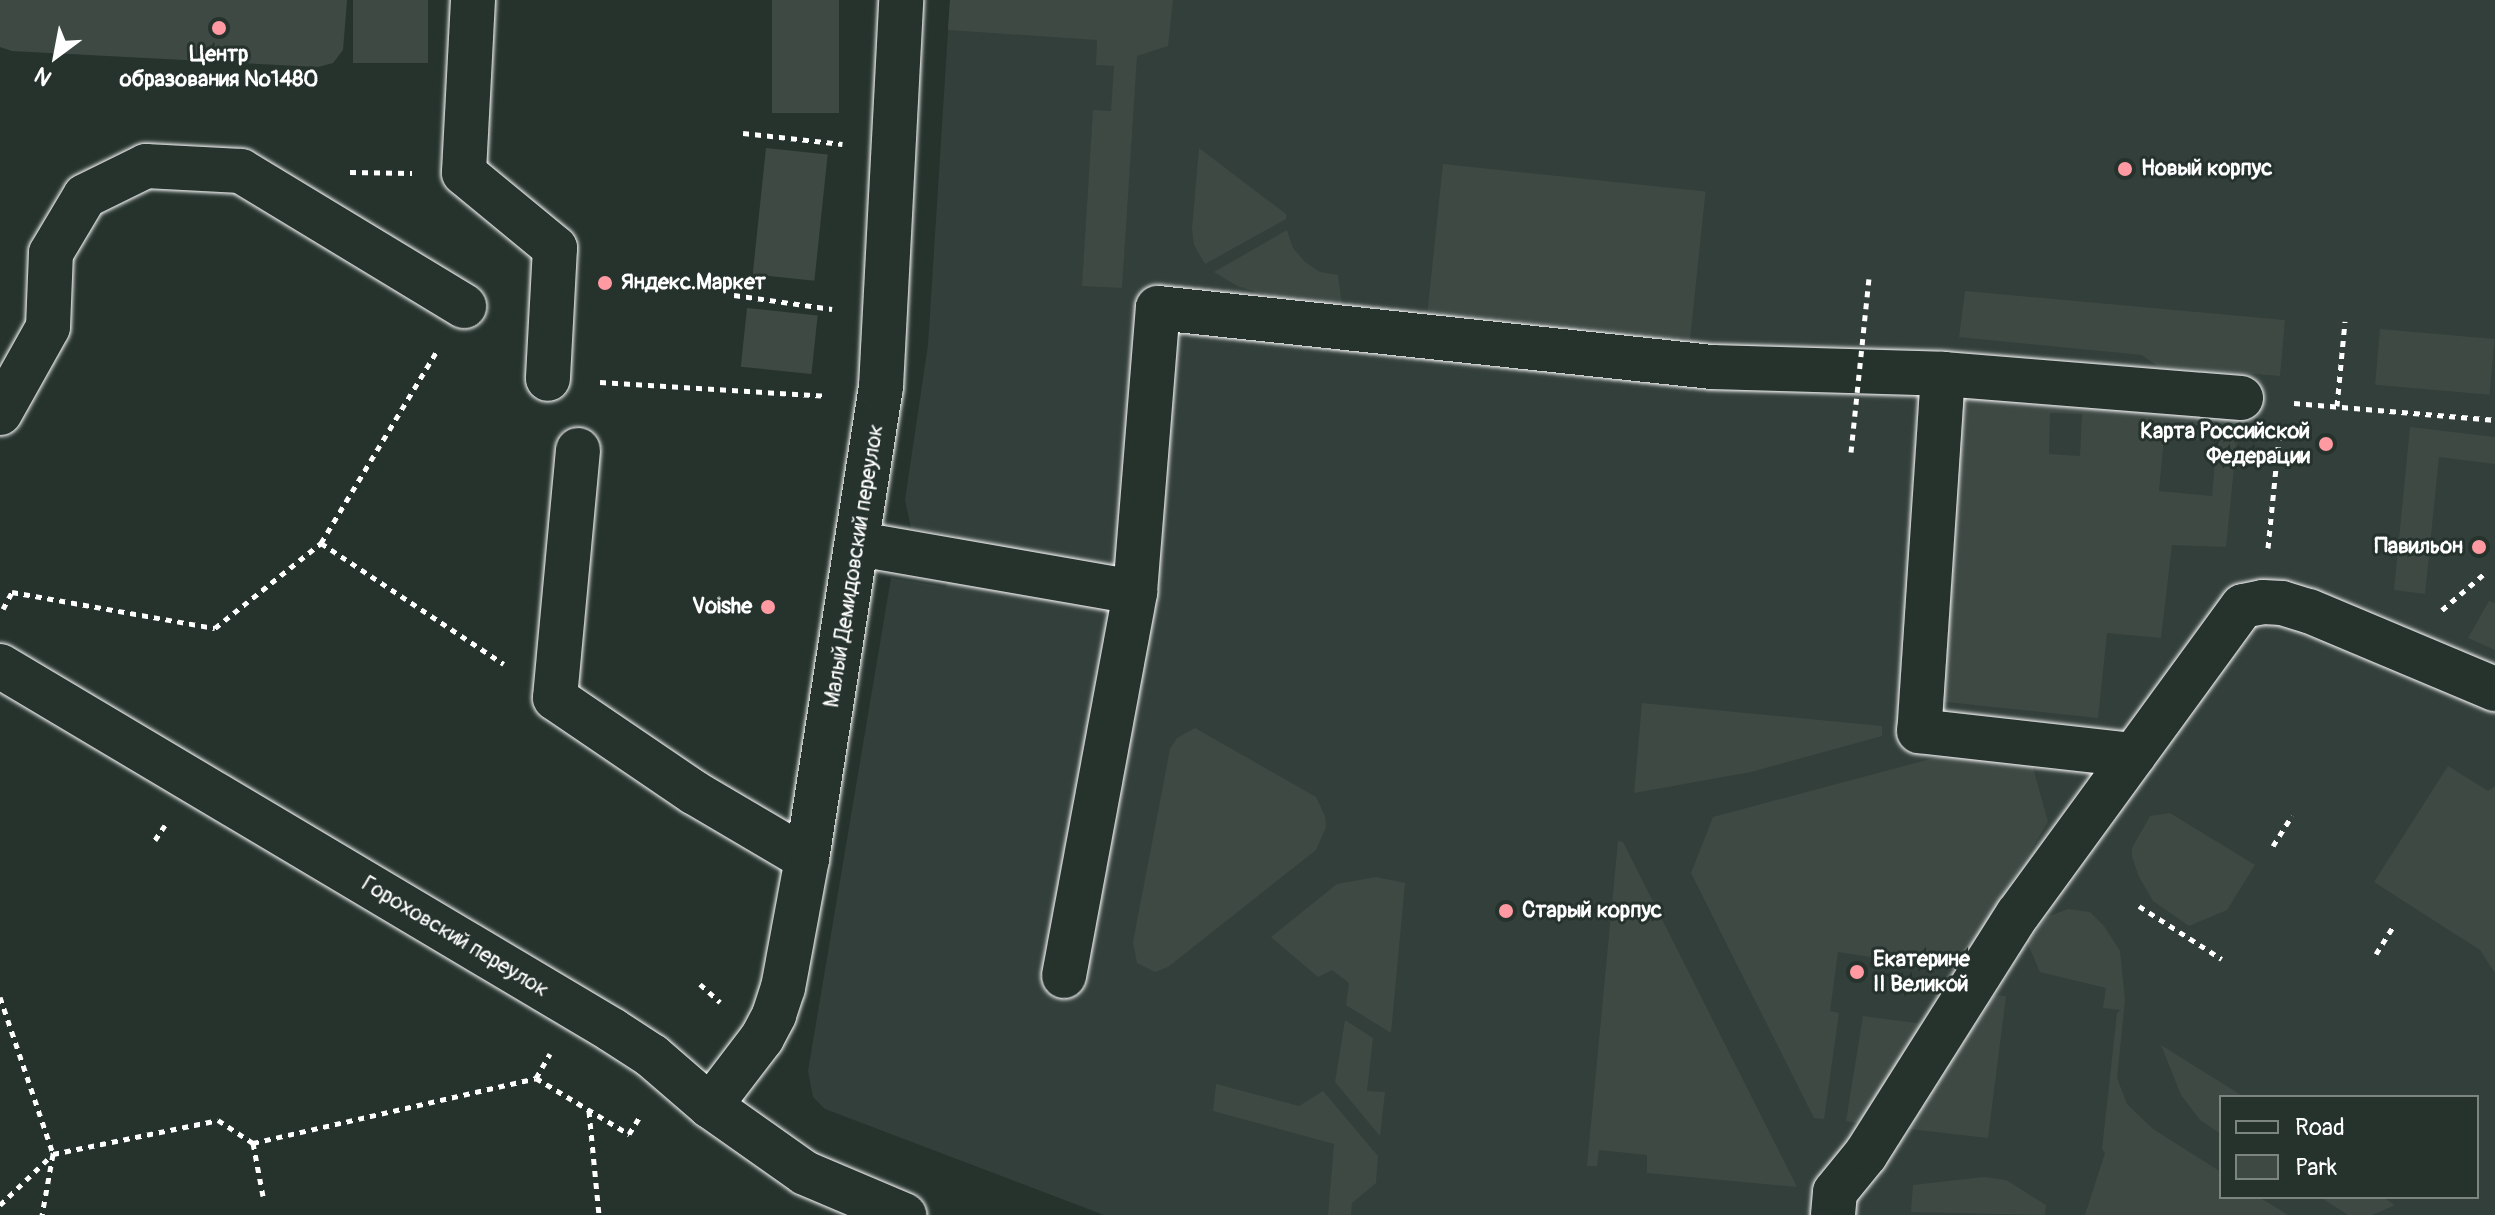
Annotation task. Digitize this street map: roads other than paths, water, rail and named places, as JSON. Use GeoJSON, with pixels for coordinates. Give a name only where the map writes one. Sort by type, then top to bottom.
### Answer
{"type":"FeatureCollection","features":[{"type":"Feature","properties":{"kind":"street"},"geometry":{"type":"LineString","coordinates":[[473,0],[464,173],[555,248],[548,379]]}},
{"type":"Feature","properties":{"kind":"street","name":"Малый Демидовский переулок"},"geometry":{"type":"LineString","coordinates":[[710,1106],[762,1038],[774,1015],[783,988],[807,859],[859,544],[881,387],[901,0]]}},
{"type":"Feature","properties":{"kind":"street"},"geometry":{"type":"LineString","coordinates":[[0,413],[48,327],[51,253],[78,207],[85,196],[146,166],[241,171],[464,306]]}},
{"type":"Feature","properties":{"kind":"street"},"geometry":{"type":"LineString","coordinates":[[1064,976],[1135,592],[1158,308],[1712,367],[1943,374],[2262,400]]}},
{"type":"Feature","properties":{"kind":"street"},"geometry":{"type":"LineString","coordinates":[[1943,374],[1919,731],[2134,755]]}},
{"type":"Feature","properties":{"kind":"street"},"geometry":{"type":"LineString","coordinates":[[578,450],[555,698],[695,793],[807,859]]}},
{"type":"Feature","properties":{"kind":"street"},"geometry":{"type":"LineString","coordinates":[[859,544],[1135,592]]}},
{"type":"Feature","properties":{"kind":"street"},"geometry":{"type":"LineString","coordinates":[[1833,1215],[1835,1192],[1866,1154],[2018,914],[2243,606],[2263,602],[2282,603],[2309,611],[2495,689]]}},
{"type":"Feature","properties":{"kind":"street","name":"Гороховский переулок"},"geometry":{"type":"LineString","coordinates":[[1,670],[612,1030],[652,1056],[710,1106],[805,1173],[904,1215]]}},
{"type":"Feature","properties":{"kind":"place","name":"Центр образования №1480"},"geometry":{"type":"Point","coordinates":[219,28]}},
{"type":"Feature","properties":{"kind":"place","name":"Новый корпус"},"geometry":{"type":"Point","coordinates":[2125,169]}},
{"type":"Feature","properties":{"kind":"place","name":"Яндекс.Маркет"},"geometry":{"type":"Point","coordinates":[605,283]}},
{"type":"Feature","properties":{"kind":"place","name":"Карта Российской Федерации"},"geometry":{"type":"Point","coordinates":[2326,444]}},
{"type":"Feature","properties":{"kind":"place","name":"Павильон"},"geometry":{"type":"Point","coordinates":[2479,547]}},
{"type":"Feature","properties":{"kind":"place","name":"Voishe"},"geometry":{"type":"Point","coordinates":[768,607]}},
{"type":"Feature","properties":{"kind":"place","name":"Старый корпуc"},"geometry":{"type":"Point","coordinates":[1506,911]}},
{"type":"Feature","properties":{"kind":"place","name":"Екатерине II Великой"},"geometry":{"type":"Point","coordinates":[1857,972]}}]}
